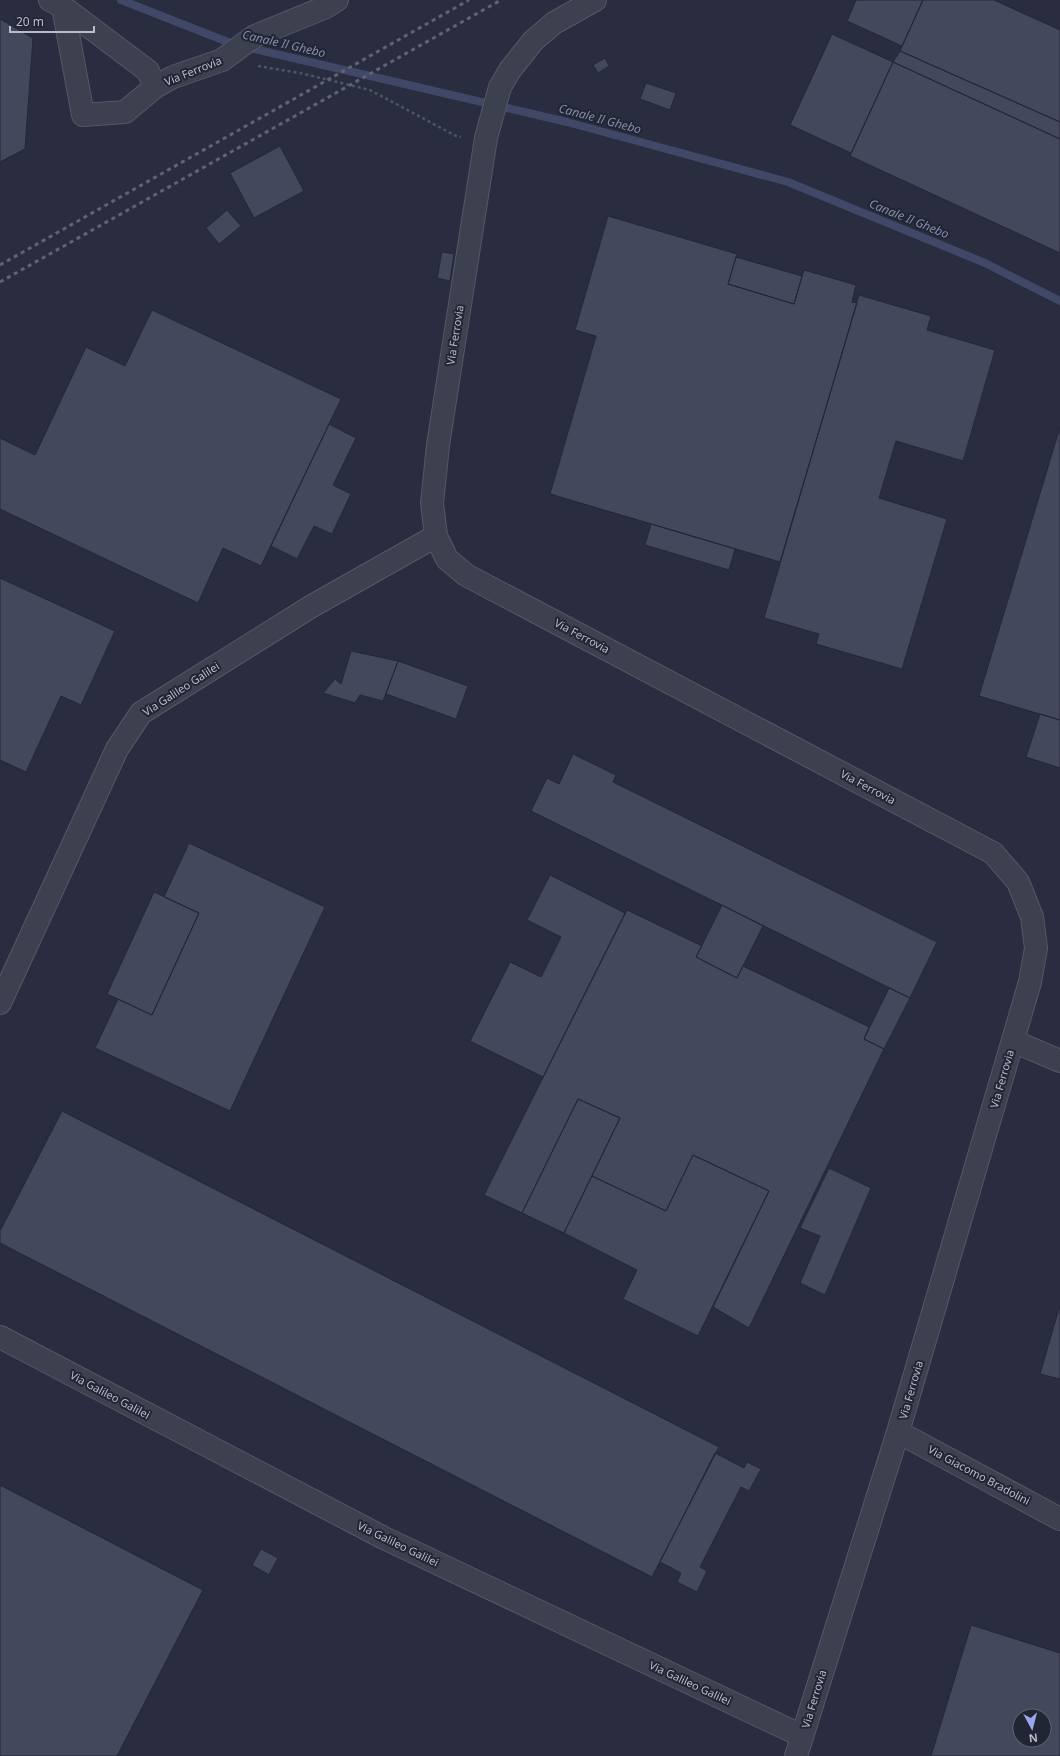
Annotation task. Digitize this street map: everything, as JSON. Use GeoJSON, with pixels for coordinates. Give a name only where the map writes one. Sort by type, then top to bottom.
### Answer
{"type":"FeatureCollection","features":[{"type":"Feature","properties":{"kind":"street","name":"Via Ferrovia"},"geometry":{"type":"LineString","coordinates":[[57,4],[83,115],[125,112],[155,87],[173,77],[222,60],[256,36],[326,7],[337,0]]}},
{"type":"Feature","properties":{"kind":"street","name":"Via Ferrovia"},"geometry":{"type":"LineString","coordinates":[[595,0],[554,23],[533,41],[510,70],[500,87],[488,129],[438,445],[432,503],[436,536],[447,558],[466,575],[993,853],[1018,882],[1032,916],[1036,948],[1030,982],[898,1432],[799,1746]]}},
{"type":"Feature","properties":{"kind":"street"},"geometry":{"type":"LineString","coordinates":[[57,4],[148,71],[155,87]]}},
{"type":"Feature","properties":{"kind":"street","name":"Via Galileo Galilei"},"geometry":{"type":"LineString","coordinates":[[0,1003],[117,749],[141,713],[312,606],[436,536]]}},
{"type":"Feature","properties":{"kind":"street"},"geometry":{"type":"LineString","coordinates":[[1013,1041],[1060,1061]]}},
{"type":"Feature","properties":{"kind":"street","name":"Via Galileo Galilei"},"geometry":{"type":"LineString","coordinates":[[0,1338],[384,1538],[799,1746]]}},
{"type":"Feature","properties":{"kind":"street","name":"Via Giacomo Bradolini"},"geometry":{"type":"LineString","coordinates":[[898,1432],[1060,1519]]}},
{"type":"Feature","properties":{"kind":"path"},"geometry":{"type":"LineString","coordinates":[[222,60],[300,73],[370,90],[458,137],[488,129]]}},
{"type":"Feature","properties":{"kind":"building"},"geometry":{"type":"Polygon","coordinates":[[[856,0],[923,0],[902,46],[847,21],[856,0]]]}},
{"type":"Feature","properties":{"kind":"building"},"geometry":{"type":"Polygon","coordinates":[[[923,0],[994,0],[1060,30],[1060,122],[900,51],[923,0]]]}},
{"type":"Feature","properties":{"kind":"building"},"geometry":{"type":"Polygon","coordinates":[[[0,19],[33,38],[25,149],[0,162],[0,19]]]}},
{"type":"Feature","properties":{"kind":"building"},"geometry":{"type":"Polygon","coordinates":[[[832,34],[893,62],[851,153],[790,125],[832,34]]]}},
{"type":"Feature","properties":{"kind":"building"},"geometry":{"type":"Polygon","coordinates":[[[900,51],[1060,122],[1060,139],[893,62],[900,51]]]}},
{"type":"Feature","properties":{"kind":"building"},"geometry":{"type":"Polygon","coordinates":[[[605,58],[609,66],[598,73],[593,65],[605,58]]]}},
{"type":"Feature","properties":{"kind":"building"},"geometry":{"type":"Polygon","coordinates":[[[893,62],[1060,139],[1060,253],[850,156],[893,62]]]}},
{"type":"Feature","properties":{"kind":"building"},"geometry":{"type":"Polygon","coordinates":[[[646,83],[676,93],[670,110],[640,99],[646,83]]]}},
{"type":"Feature","properties":{"kind":"building"},"geometry":{"type":"Polygon","coordinates":[[[280,146],[304,191],[254,218],[230,173],[280,146]]]}},
{"type":"Feature","properties":{"kind":"building"},"geometry":{"type":"Polygon","coordinates":[[[227,210],[241,226],[219,244],[206,228],[227,210]]]}},
{"type":"Feature","properties":{"kind":"building"},"geometry":{"type":"Polygon","coordinates":[[[608,216],[737,254],[728,284],[794,304],[804,270],[856,285],[852,302],[857,303],[780,562],[550,494],[596,336],[575,330],[608,216]]]}},
{"type":"Feature","properties":{"kind":"building"},"geometry":{"type":"Polygon","coordinates":[[[442,252],[454,254],[450,281],[437,278],[442,252]]]}},
{"type":"Feature","properties":{"kind":"building"},"geometry":{"type":"Polygon","coordinates":[[[736,257],[802,276],[794,304],[728,284],[736,257]]]}},
{"type":"Feature","properties":{"kind":"building"},"geometry":{"type":"Polygon","coordinates":[[[859,295],[931,316],[927,330],[995,350],[963,461],[896,441],[879,498],[947,519],[902,669],[816,644],[819,634],[764,618],[859,295]]]}},
{"type":"Feature","properties":{"kind":"building"},"geometry":{"type":"Polygon","coordinates":[[[152,310],[341,399],[261,566],[223,548],[198,603],[0,509],[0,438],[35,455],[86,347],[125,366],[152,310]]]}},
{"type":"Feature","properties":{"kind":"building"},"geometry":{"type":"Polygon","coordinates":[[[329,424],[356,438],[333,485],[351,494],[332,534],[314,526],[297,559],[271,546],[329,424]]]}},
{"type":"Feature","properties":{"kind":"building"},"geometry":{"type":"Polygon","coordinates":[[[1060,427],[1060,720],[979,696],[1060,427]]]}},
{"type":"Feature","properties":{"kind":"building"},"geometry":{"type":"Polygon","coordinates":[[[651,524],[735,549],[729,570],[645,545],[651,524]]]}},
{"type":"Feature","properties":{"kind":"building"},"geometry":{"type":"Polygon","coordinates":[[[0,578],[115,631],[81,705],[61,696],[26,772],[0,760],[0,578]]]}},
{"type":"Feature","properties":{"kind":"building"},"geometry":{"type":"Polygon","coordinates":[[[351,651],[398,661],[383,701],[360,695],[355,703],[323,693],[335,679],[341,684],[351,651]]]}},
{"type":"Feature","properties":{"kind":"building"},"geometry":{"type":"Polygon","coordinates":[[[398,661],[468,686],[456,719],[386,694],[398,661]]]}},
{"type":"Feature","properties":{"kind":"building"},"geometry":{"type":"Polygon","coordinates":[[[1040,714],[1060,720],[1060,768],[1026,757],[1040,714]]]}},
{"type":"Feature","properties":{"kind":"building"},"geometry":{"type":"Polygon","coordinates":[[[573,754],[616,775],[613,782],[937,942],[910,998],[531,811],[547,778],[559,784],[573,754]]]}},
{"type":"Feature","properties":{"kind":"building"},"geometry":{"type":"Polygon","coordinates":[[[189,843],[325,907],[230,1111],[95,1048],[118,999],[152,1015],[199,913],[164,897],[189,843]]]}},
{"type":"Feature","properties":{"kind":"building"},"geometry":{"type":"Polygon","coordinates":[[[550,875],[625,913],[543,1077],[470,1041],[510,962],[541,977],[561,937],[527,920],[550,875]]]}},
{"type":"Feature","properties":{"kind":"building"},"geometry":{"type":"Polygon","coordinates":[[[154,892],[199,913],[152,1015],[107,994],[154,892]]]}},
{"type":"Feature","properties":{"kind":"building"},"geometry":{"type":"Polygon","coordinates":[[[722,905],[763,926],[737,978],[696,957],[722,905]]]}},
{"type":"Feature","properties":{"kind":"building"},"geometry":{"type":"Polygon","coordinates":[[[627,910],[702,946],[696,957],[737,978],[743,966],[869,1027],[864,1039],[884,1049],[749,1328],[713,1307],[769,1191],[693,1155],[666,1211],[592,1176],[620,1118],[578,1099],[522,1213],[484,1195],[627,910]]]}},
{"type":"Feature","properties":{"kind":"building"},"geometry":{"type":"Polygon","coordinates":[[[889,988],[910,998],[884,1049],[864,1039],[889,988]]]}},
{"type":"Feature","properties":{"kind":"building"},"geometry":{"type":"Polygon","coordinates":[[[578,1099],[620,1118],[564,1233],[522,1213],[578,1099]]]}},
{"type":"Feature","properties":{"kind":"building"},"geometry":{"type":"Polygon","coordinates":[[[62,1111],[719,1447],[652,1577],[0,1243],[0,1231],[62,1111]]]}},
{"type":"Feature","properties":{"kind":"building"},"geometry":{"type":"Polygon","coordinates":[[[693,1155],[769,1191],[698,1336],[623,1299],[637,1270],[564,1233],[592,1176],[666,1211],[693,1155]]]}},
{"type":"Feature","properties":{"kind":"building"},"geometry":{"type":"Polygon","coordinates":[[[829,1168],[871,1188],[825,1295],[800,1283],[820,1236],[800,1228],[829,1168]]]}},
{"type":"Feature","properties":{"kind":"building"},"geometry":{"type":"Polygon","coordinates":[[[1060,1305],[1060,1379],[1040,1374],[1060,1305]]]}},
{"type":"Feature","properties":{"kind":"building"},"geometry":{"type":"Polygon","coordinates":[[[715,1453],[744,1468],[747,1462],[761,1469],[749,1491],[741,1487],[700,1567],[707,1571],[697,1592],[677,1582],[681,1573],[660,1562],[715,1453]]]}},
{"type":"Feature","properties":{"kind":"building"},"geometry":{"type":"Polygon","coordinates":[[[0,1485],[203,1590],[117,1756],[0,1756],[0,1485]]]}},
{"type":"Feature","properties":{"kind":"building"},"geometry":{"type":"Polygon","coordinates":[[[261,1549],[278,1558],[269,1575],[252,1565],[261,1549]]]}},
{"type":"Feature","properties":{"kind":"building"},"geometry":{"type":"Polygon","coordinates":[[[971,1625],[1060,1653],[1060,1756],[931,1756],[971,1625]]]}},
{"type":"Feature","properties":{"kind":"waterway","name":"Canale Il Ghebo"},"geometry":{"type":"LineString","coordinates":[[121,0],[233,44],[567,122],[788,182],[985,263],[1060,301]]}},
{"type":"Feature","properties":{"kind":"railway"},"geometry":{"type":"LineString","coordinates":[[0,265],[469,0]]}},
{"type":"Feature","properties":{"kind":"railway"},"geometry":{"type":"LineString","coordinates":[[0,282],[501,0]]}}]}
